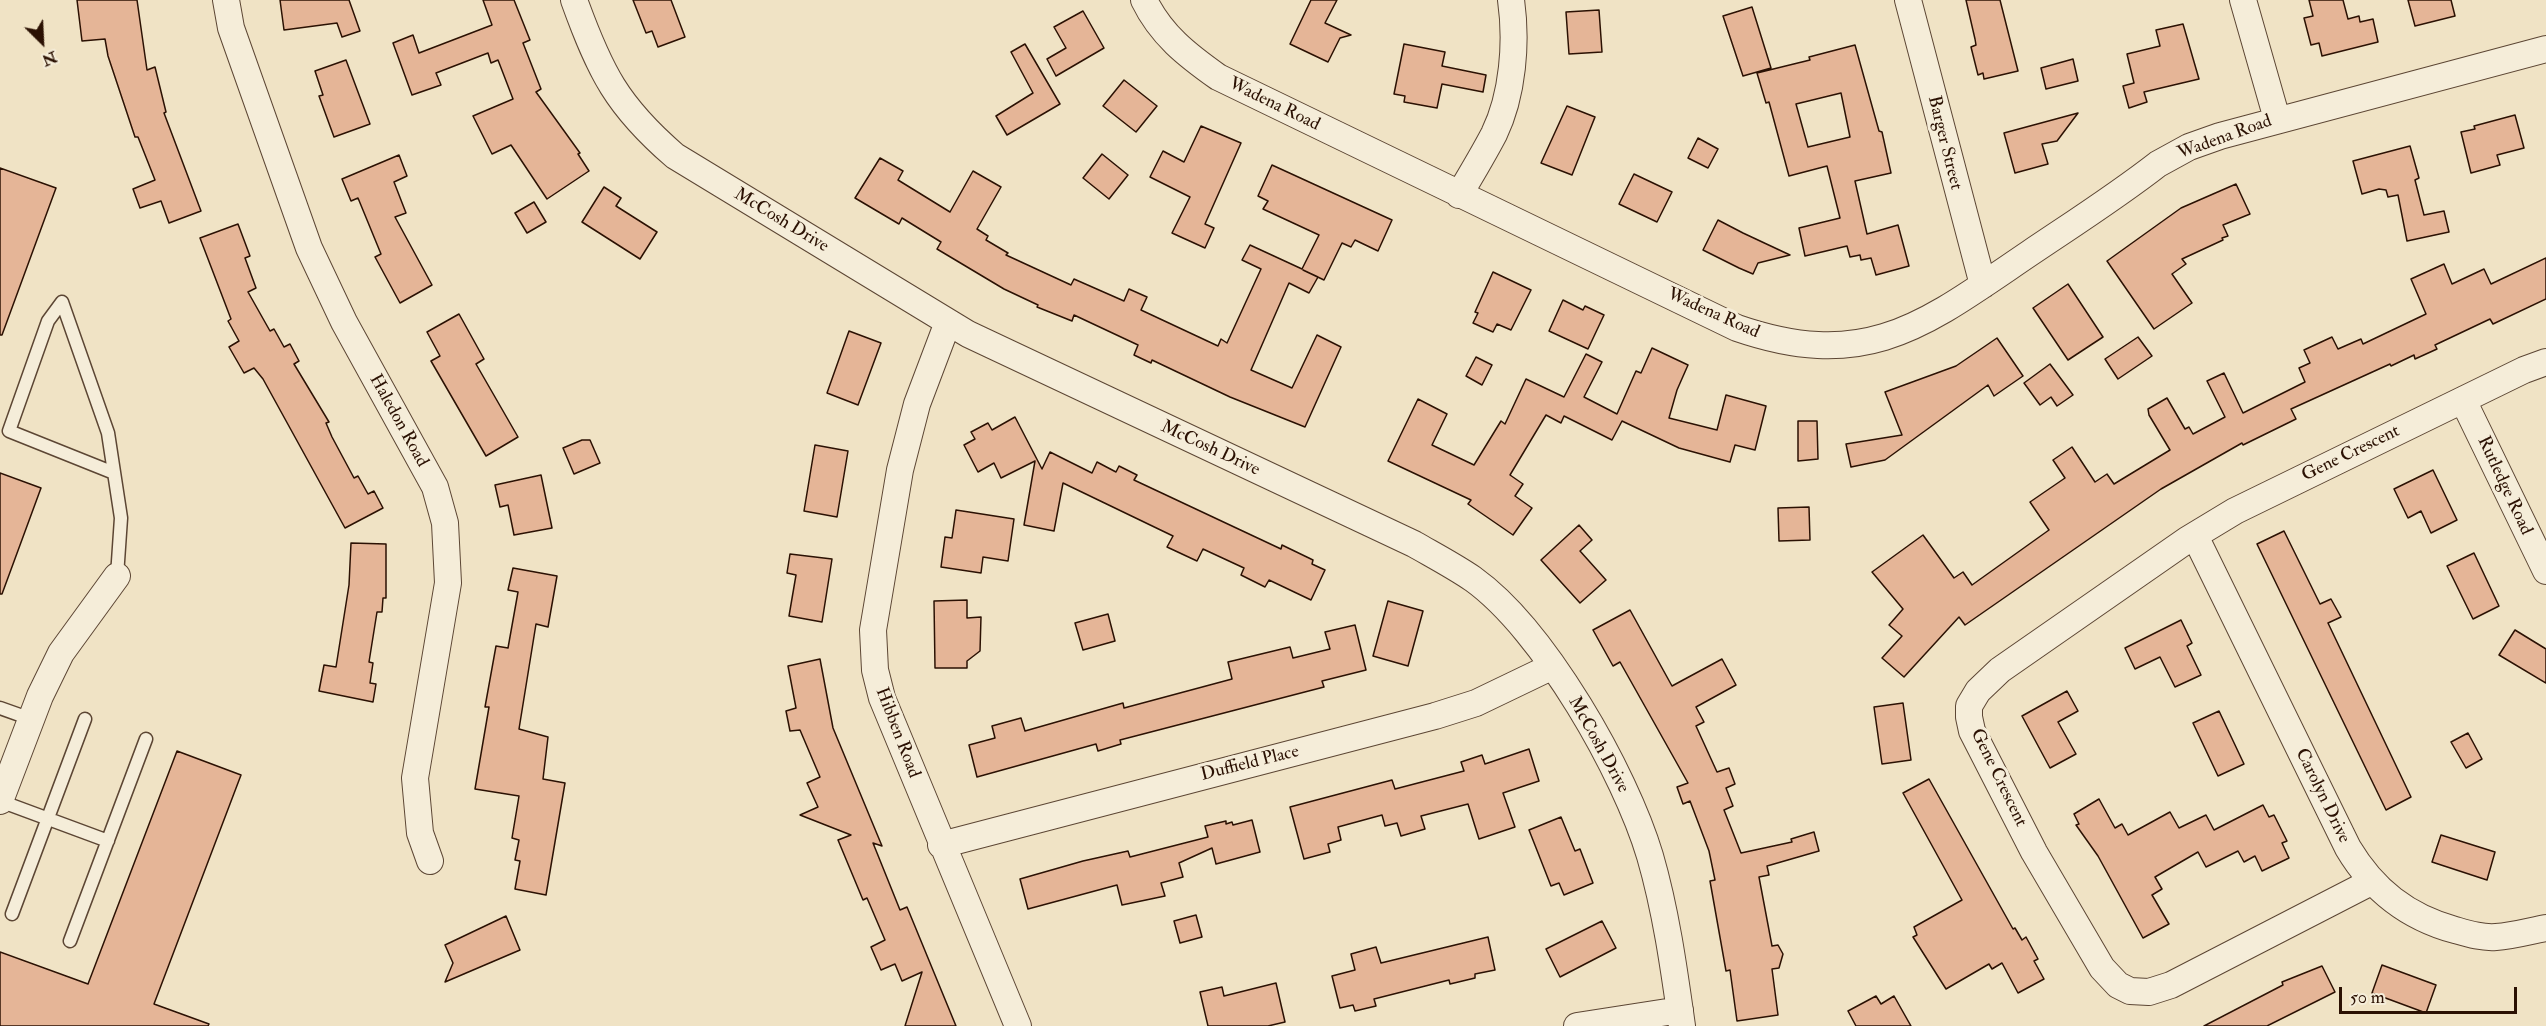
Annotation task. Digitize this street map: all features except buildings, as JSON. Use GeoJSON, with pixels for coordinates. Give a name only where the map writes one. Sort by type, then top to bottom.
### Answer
{"type":"FeatureCollection","features":[{"type":"Feature","properties":{"kind":"street","name":"Haledon Road"},"geometry":{"type":"LineString","coordinates":[[226,0],[231,28],[309,248],[344,322],[435,487],[445,523],[448,583],[416,778],[420,833],[430,861]]}},
{"type":"Feature","properties":{"kind":"street","name":"McCosh Drive"},"geometry":{"type":"LineString","coordinates":[[574,0],[605,76],[622,104],[645,130],[675,156],[948,322],[1128,411],[1414,544],[1480,586],[1534,640],[1553,666],[1585,717],[1621,784],[1649,855],[1663,910],[1681,1018]]}},
{"type":"Feature","properties":{"kind":"street","name":"Wadena Road"},"geometry":{"type":"LineString","coordinates":[[1144,0],[1154,18],[1177,46],[1218,77],[1737,328],[1773,340],[1803,345],[1841,346],[1886,338],[1935,318],[2158,164],[2189,147],[2277,119],[2546,50]]}},
{"type":"Feature","properties":{"kind":"street"},"geometry":{"type":"LineString","coordinates":[[1459,195],[1494,132],[1505,101],[1514,20],[1511,0]]}},
{"type":"Feature","properties":{"kind":"street","name":"Barger Street"},"geometry":{"type":"LineString","coordinates":[[1908,0],[1983,285]]}},
{"type":"Feature","properties":{"kind":"street"},"geometry":{"type":"LineString","coordinates":[[2243,0],[2277,119]]}},
{"type":"Feature","properties":{"kind":"street","name":"Hibben Road"},"geometry":{"type":"LineString","coordinates":[[948,322],[908,434],[873,630],[875,670],[882,698],[941,845],[1018,1026]]}},
{"type":"Feature","properties":{"kind":"street","name":"Gene Crescent"},"geometry":{"type":"LineString","coordinates":[[2371,882],[2170,985],[2149,992],[2130,991],[2118,985],[2102,968],[2034,852],[1972,731],[1969,706],[1989,680],[2195,536],[2235,511],[2546,362]]}},
{"type":"Feature","properties":{"kind":"street","name":"Rutledge Road"},"geometry":{"type":"LineString","coordinates":[[2463,400],[2546,572]]}},
{"type":"Feature","properties":{"kind":"street","name":"Carolyn Drive"},"geometry":{"type":"LineString","coordinates":[[2195,536],[2348,848],[2371,882],[2408,911],[2437,925],[2468,934],[2494,937],[2546,928]]}},
{"type":"Feature","properties":{"kind":"street"},"geometry":{"type":"LineString","coordinates":[[0,801],[31,719],[61,653],[117,576]]}},
{"type":"Feature","properties":{"kind":"street","name":"Duffield Place"},"geometry":{"type":"LineString","coordinates":[[941,845],[1436,716],[1476,703],[1553,666]]}},
{"type":"Feature","properties":{"kind":"street"},"geometry":{"type":"LineString","coordinates":[[1577,1026],[1681,1018]]}},
{"type":"Feature","properties":{"kind":"lane"},"geometry":{"type":"LineString","coordinates":[[114,473],[5,429],[48,321],[62,302],[108,433],[121,518],[117,576]]}},
{"type":"Feature","properties":{"kind":"lane"},"geometry":{"type":"LineString","coordinates":[[0,708],[31,719]]}},
{"type":"Feature","properties":{"kind":"lane"},"geometry":{"type":"LineString","coordinates":[[12,914],[86,719]]}},
{"type":"Feature","properties":{"kind":"lane"},"geometry":{"type":"LineString","coordinates":[[70,941],[146,739]]}},
{"type":"Feature","properties":{"kind":"lane"},"geometry":{"type":"LineString","coordinates":[[0,801],[108,842]]}}]}
